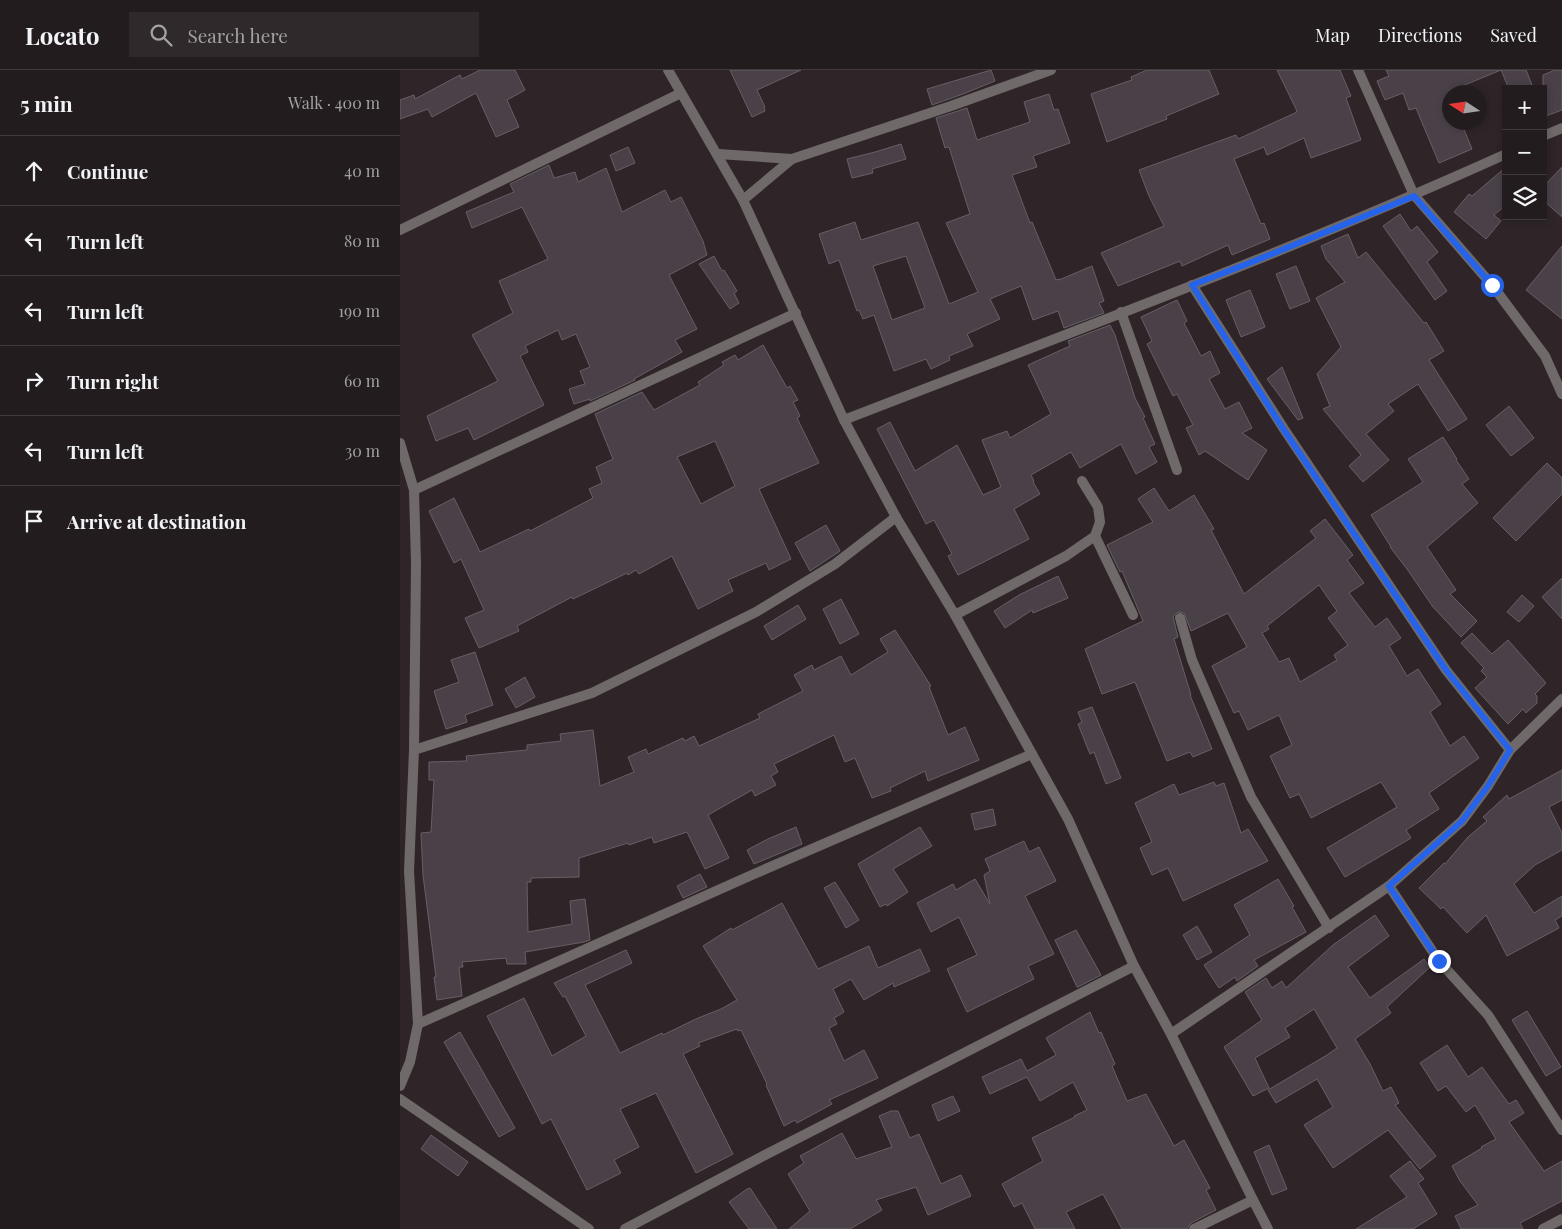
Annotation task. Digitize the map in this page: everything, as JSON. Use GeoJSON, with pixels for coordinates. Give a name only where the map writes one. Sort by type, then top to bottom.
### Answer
{"type":"FeatureCollection","features":[{"type":"Feature","properties":{"kind":"street"},"geometry":{"type":"LineString","coordinates":[[668,70],[743,200],[844,420],[896,517],[954,615],[1068,819],[1134,966],[1171,1034],[1268,1229]]}},
{"type":"Feature","properties":{"kind":"street"},"geometry":{"type":"LineString","coordinates":[[743,200],[792,159],[951,106],[1051,70]]}},
{"type":"Feature","properties":{"kind":"street"},"geometry":{"type":"LineString","coordinates":[[1358,70],[1414,196],[1498,292],[1545,356],[1562,394]]}},
{"type":"Feature","properties":{"kind":"street"},"geometry":{"type":"LineString","coordinates":[[400,230],[681,93]]}},
{"type":"Feature","properties":{"kind":"street"},"geometry":{"type":"LineString","coordinates":[[1547,134],[1562,128]]}},
{"type":"Feature","properties":{"kind":"street"},"geometry":{"type":"LineString","coordinates":[[718,154],[792,159]]}},
{"type":"Feature","properties":{"kind":"street"},"geometry":{"type":"LineString","coordinates":[[844,420],[1252,262],[1414,196],[1502,156]]}},
{"type":"Feature","properties":{"kind":"street"},"geometry":{"type":"LineString","coordinates":[[1192,285],[1284,430],[1446,670],[1510,750]]}},
{"type":"Feature","properties":{"kind":"street"},"geometry":{"type":"LineString","coordinates":[[1121,312],[1177,470]]}},
{"type":"Feature","properties":{"kind":"street"},"geometry":{"type":"LineString","coordinates":[[414,490],[796,313]]}},
{"type":"Feature","properties":{"kind":"street"},"geometry":{"type":"LineString","coordinates":[[400,443],[414,490],[416,563],[414,750],[409,872],[418,1024],[410,1062],[400,1086]]}},
{"type":"Feature","properties":{"kind":"street"},"geometry":{"type":"LineString","coordinates":[[954,615],[1066,556],[1095,536],[1100,522],[1098,507],[1082,481]]}},
{"type":"Feature","properties":{"kind":"street"},"geometry":{"type":"LineString","coordinates":[[414,750],[592,693],[756,612],[835,564],[896,517]]}},
{"type":"Feature","properties":{"kind":"street"},"geometry":{"type":"LineString","coordinates":[[1095,536],[1133,615]]}},
{"type":"Feature","properties":{"kind":"street"},"geometry":{"type":"LineString","coordinates":[[1180,618],[1192,660],[1251,797],[1329,928]]}},
{"type":"Feature","properties":{"kind":"street"},"geometry":{"type":"LineString","coordinates":[[1171,1034],[1389,886],[1462,821],[1488,786],[1510,750],[1562,699]]}},
{"type":"Feature","properties":{"kind":"street"},"geometry":{"type":"LineString","coordinates":[[418,1024],[754,874],[1032,754]]}},
{"type":"Feature","properties":{"kind":"street"},"geometry":{"type":"LineString","coordinates":[[1389,886],[1439,961],[1488,1016],[1562,1130]]}},
{"type":"Feature","properties":{"kind":"street"},"geometry":{"type":"LineString","coordinates":[[625,1229],[1134,966]]}},
{"type":"Feature","properties":{"kind":"street"},"geometry":{"type":"LineString","coordinates":[[400,1099],[590,1229]]}},
{"type":"Feature","properties":{"kind":"street"},"geometry":{"type":"LineString","coordinates":[[1194,1229],[1253,1200]]}},
{"type":"Feature","properties":{"kind":"street"},"geometry":{"type":"LineString","coordinates":[[1543,1229],[1562,1219]]}},
{"type":"Feature","properties":{"kind":"building"},"geometry":{"type":"Polygon","coordinates":[[[480,70],[515,70],[525,90],[507,100],[519,127],[496,137],[476,93],[432,117],[428,109],[400,119],[400,100],[414,95],[415,99],[460,75],[462,79],[480,70]]]}},
{"type":"Feature","properties":{"kind":"building"},"geometry":{"type":"Polygon","coordinates":[[[730,70],[801,70],[757,90],[765,111],[752,117],[730,70]]]}},
{"type":"Feature","properties":{"kind":"building"},"geometry":{"type":"Polygon","coordinates":[[[991,70],[995,81],[932,105],[927,89],[991,70]]]}},
{"type":"Feature","properties":{"kind":"building"},"geometry":{"type":"Polygon","coordinates":[[[1147,70],[1209,70],[1219,94],[1166,116],[1167,119],[1107,142],[1091,94],[1132,80],[1131,77],[1147,70]]]}},
{"type":"Feature","properties":{"kind":"building"},"geometry":{"type":"Polygon","coordinates":[[[1277,70],[1340,70],[1351,96],[1346,98],[1361,140],[1311,158],[1304,138],[1267,155],[1264,147],[1234,159],[1261,224],[1264,223],[1270,239],[1232,255],[1228,245],[1182,266],[1180,261],[1118,286],[1101,253],[1164,226],[1139,170],[1236,135],[1238,139],[1295,113],[1297,111],[1277,70]]]}},
{"type":"Feature","properties":{"kind":"building"},"geometry":{"type":"Polygon","coordinates":[[[1386,70],[1501,70],[1465,85],[1442,85],[1442,130],[1464,130],[1472,149],[1439,163],[1416,108],[1409,110],[1403,93],[1385,100],[1377,81],[1389,76],[1386,70]]]}},
{"type":"Feature","properties":{"kind":"building"},"geometry":{"type":"Polygon","coordinates":[[[1501,70],[1526,70],[1532,85],[1507,85],[1501,70]]]}},
{"type":"Feature","properties":{"kind":"building"},"geometry":{"type":"Polygon","coordinates":[[[1555,70],[1562,70],[1562,110],[1547,116],[1547,85],[1543,85],[1543,75],[1555,70]]]}},
{"type":"Feature","properties":{"kind":"building"},"geometry":{"type":"Polygon","coordinates":[[[1049,94],[1054,110],[1058,109],[1070,143],[1033,156],[1037,167],[1012,175],[1030,223],[1032,222],[1056,280],[1092,266],[1104,301],[1099,303],[1104,313],[1064,328],[1058,311],[1033,320],[1021,286],[990,299],[1000,319],[967,334],[973,346],[949,356],[950,360],[931,369],[926,359],[894,371],[874,315],[863,319],[859,310],[857,311],[839,260],[829,264],[819,234],[855,222],[861,240],[918,222],[949,304],[978,292],[946,223],[970,214],[949,147],[945,148],[936,118],[967,108],[977,140],[1030,122],[1024,102],[1049,94]],[[906,256],[873,266],[892,320],[925,308],[906,256]]]}},
{"type":"Feature","properties":{"kind":"building"},"geometry":{"type":"Polygon","coordinates":[[[901,144],[906,159],[872,169],[873,173],[852,178],[847,159],[901,144]]]}},
{"type":"Feature","properties":{"kind":"building"},"geometry":{"type":"Polygon","coordinates":[[[628,147],[635,163],[616,171],[610,155],[628,147]]]}},
{"type":"Feature","properties":{"kind":"building"},"geometry":{"type":"Polygon","coordinates":[[[549,165],[554,178],[575,172],[578,182],[606,168],[622,212],[665,190],[671,202],[681,197],[703,241],[707,255],[669,275],[697,329],[675,340],[682,352],[635,380],[590,401],[590,399],[574,404],[569,389],[585,384],[580,371],[590,367],[576,334],[562,340],[558,330],[525,346],[528,352],[520,356],[544,405],[474,440],[468,428],[436,441],[427,416],[498,381],[472,335],[513,313],[499,281],[548,259],[522,207],[472,228],[466,212],[514,192],[510,184],[549,165]]]}},
{"type":"Feature","properties":{"kind":"building"},"geometry":{"type":"Polygon","coordinates":[[[1562,167],[1562,217],[1547,204],[1547,183],[1562,167]]]}},
{"type":"Feature","properties":{"kind":"building"},"geometry":{"type":"Polygon","coordinates":[[[1502,170],[1502,208],[1494,215],[1501,221],[1486,239],[1454,212],[1469,194],[1472,196],[1502,170]]]}},
{"type":"Feature","properties":{"kind":"building"},"geometry":{"type":"Polygon","coordinates":[[[1400,214],[1411,231],[1417,226],[1438,252],[1427,262],[1447,291],[1435,300],[1383,226],[1400,214]]]}},
{"type":"Feature","properties":{"kind":"building"},"geometry":{"type":"Polygon","coordinates":[[[1348,234],[1358,258],[1366,252],[1424,323],[1426,322],[1444,351],[1429,360],[1467,419],[1448,431],[1418,384],[1388,404],[1394,411],[1366,434],[1389,460],[1363,482],[1349,466],[1361,455],[1323,409],[1330,406],[1317,374],[1341,347],[1316,298],[1345,282],[1326,259],[1321,246],[1348,234]]]}},
{"type":"Feature","properties":{"kind":"building"},"geometry":{"type":"Polygon","coordinates":[[[1562,246],[1562,319],[1526,290],[1562,246]]]}},
{"type":"Feature","properties":{"kind":"building"},"geometry":{"type":"Polygon","coordinates":[[[714,256],[722,271],[724,270],[737,291],[734,293],[739,303],[730,309],[699,264],[714,256]]]}},
{"type":"Feature","properties":{"kind":"building"},"geometry":{"type":"Polygon","coordinates":[[[1296,266],[1310,301],[1290,309],[1276,274],[1296,266]]]}},
{"type":"Feature","properties":{"kind":"building"},"geometry":{"type":"Polygon","coordinates":[[[1250,290],[1265,327],[1241,337],[1226,300],[1250,290]]]}},
{"type":"Feature","properties":{"kind":"building"},"geometry":{"type":"Polygon","coordinates":[[[1177,300],[1187,321],[1184,323],[1201,356],[1210,351],[1220,373],[1209,379],[1225,409],[1239,402],[1252,428],[1242,433],[1267,450],[1248,480],[1205,451],[1199,455],[1186,428],[1193,425],[1177,394],[1173,396],[1147,344],[1152,341],[1141,317],[1177,300]]]}},
{"type":"Feature","properties":{"kind":"building"},"geometry":{"type":"Polygon","coordinates":[[[1110,325],[1135,398],[1145,417],[1143,418],[1155,444],[1149,447],[1157,462],[1136,474],[1121,444],[1080,468],[1071,452],[1031,475],[1040,494],[1014,509],[1029,539],[958,575],[948,556],[952,554],[934,520],[926,524],[877,429],[890,422],[915,471],[957,445],[983,495],[1001,487],[982,440],[1007,431],[1010,438],[1051,414],[1028,365],[1070,346],[1068,341],[1110,325]]]}},
{"type":"Feature","properties":{"kind":"building"},"geometry":{"type":"Polygon","coordinates":[[[763,345],[787,388],[790,386],[798,400],[793,402],[800,416],[797,418],[819,463],[759,489],[791,559],[769,570],[766,563],[728,580],[733,591],[698,609],[672,556],[639,574],[636,570],[628,575],[627,573],[573,599],[572,597],[517,626],[519,631],[479,648],[465,618],[484,610],[461,559],[454,563],[429,511],[454,498],[480,552],[529,529],[530,531],[593,498],[589,489],[602,483],[596,467],[613,459],[595,414],[642,392],[654,410],[700,385],[698,382],[724,365],[722,362],[735,355],[738,360],[763,345]],[[715,441],[677,457],[701,504],[735,486],[715,441]]]}},
{"type":"Feature","properties":{"kind":"building"},"geometry":{"type":"Polygon","coordinates":[[[1282,367],[1303,418],[1298,420],[1267,379],[1282,367]]]}},
{"type":"Feature","properties":{"kind":"building"},"geometry":{"type":"Polygon","coordinates":[[[1509,406],[1534,438],[1511,456],[1486,425],[1509,406]]]}},
{"type":"Feature","properties":{"kind":"building"},"geometry":{"type":"Polygon","coordinates":[[[1443,437],[1469,479],[1462,484],[1478,503],[1427,547],[1456,590],[1450,594],[1477,621],[1461,637],[1433,607],[1390,547],[1371,515],[1423,482],[1408,459],[1443,437]]]}},
{"type":"Feature","properties":{"kind":"building"},"geometry":{"type":"Polygon","coordinates":[[[1547,463],[1562,478],[1562,494],[1516,541],[1493,518],[1547,463]]]}},
{"type":"Feature","properties":{"kind":"building"},"geometry":{"type":"Polygon","coordinates":[[[1154,488],[1169,511],[1194,495],[1214,529],[1211,530],[1244,594],[1316,538],[1310,531],[1325,519],[1353,555],[1347,560],[1364,583],[1349,593],[1375,627],[1387,618],[1401,638],[1389,646],[1407,676],[1418,669],[1441,704],[1430,712],[1450,746],[1464,736],[1479,758],[1429,793],[1439,809],[1406,830],[1411,838],[1345,877],[1327,848],[1397,807],[1381,782],[1311,818],[1299,794],[1290,798],[1270,756],[1292,745],[1279,715],[1248,730],[1239,711],[1234,713],[1212,666],[1247,647],[1228,613],[1191,631],[1184,613],[1178,612],[1173,617],[1178,637],[1174,639],[1190,695],[1212,749],[1193,757],[1190,752],[1167,761],[1135,682],[1102,694],[1085,649],[1143,621],[1122,571],[1120,572],[1107,545],[1153,522],[1138,499],[1154,488]],[[1319,585],[1267,626],[1269,629],[1262,633],[1279,662],[1289,658],[1300,682],[1337,660],[1334,655],[1348,645],[1328,618],[1337,611],[1319,585]]]}},
{"type":"Feature","properties":{"kind":"building"},"geometry":{"type":"Polygon","coordinates":[[[826,525],[840,551],[810,571],[795,543],[826,525]]]}},
{"type":"Feature","properties":{"kind":"building"},"geometry":{"type":"Polygon","coordinates":[[[1058,576],[1068,598],[1033,613],[1032,610],[1005,628],[994,611],[1019,595],[1058,576]]]}},
{"type":"Feature","properties":{"kind":"building"},"geometry":{"type":"Polygon","coordinates":[[[1562,578],[1562,619],[1542,597],[1562,578]]]}},
{"type":"Feature","properties":{"kind":"building"},"geometry":{"type":"Polygon","coordinates":[[[1522,595],[1534,606],[1519,622],[1507,612],[1522,595]]]}},
{"type":"Feature","properties":{"kind":"building"},"geometry":{"type":"Polygon","coordinates":[[[841,599],[859,634],[840,644],[823,609],[841,599]]]}},
{"type":"Feature","properties":{"kind":"building"},"geometry":{"type":"Polygon","coordinates":[[[798,605],[806,619],[772,640],[764,626],[798,605]]]}},
{"type":"Feature","properties":{"kind":"building"},"geometry":{"type":"Polygon","coordinates":[[[895,630],[931,686],[929,687],[948,735],[965,727],[979,760],[928,781],[925,771],[890,788],[891,791],[872,798],[855,758],[845,762],[834,735],[774,764],[778,772],[771,776],[776,785],[755,796],[752,790],[708,815],[729,858],[705,869],[687,832],[654,843],[652,837],[579,858],[579,877],[531,878],[531,882],[527,882],[528,932],[572,924],[570,901],[585,899],[590,940],[525,952],[526,964],[507,964],[506,958],[462,962],[463,967],[459,967],[462,996],[437,1000],[434,977],[436,977],[423,875],[421,833],[431,832],[434,780],[429,780],[429,762],[467,761],[466,756],[527,750],[527,745],[561,741],[560,734],[593,730],[600,786],[634,772],[628,757],[646,749],[648,754],[683,738],[685,741],[694,736],[699,746],[760,718],[758,714],[803,691],[794,675],[812,665],[814,670],[841,656],[851,675],[888,652],[880,639],[895,630]]]}},
{"type":"Feature","properties":{"kind":"building"},"geometry":{"type":"Polygon","coordinates":[[[1472,633],[1492,654],[1508,640],[1546,683],[1535,694],[1537,696],[1537,703],[1526,713],[1523,709],[1508,724],[1475,688],[1487,677],[1481,671],[1484,668],[1461,643],[1472,633]]]}},
{"type":"Feature","properties":{"kind":"building"},"geometry":{"type":"Polygon","coordinates":[[[475,652],[493,705],[465,715],[467,722],[446,729],[434,691],[459,682],[451,660],[475,652]]]}},
{"type":"Feature","properties":{"kind":"building"},"geometry":{"type":"Polygon","coordinates":[[[525,677],[535,697],[516,708],[505,689],[525,677]]]}},
{"type":"Feature","properties":{"kind":"building"},"geometry":{"type":"Polygon","coordinates":[[[1092,707],[1121,778],[1106,784],[1094,752],[1090,754],[1078,724],[1082,722],[1078,712],[1092,707]]]}},
{"type":"Feature","properties":{"kind":"building"},"geometry":{"type":"Polygon","coordinates":[[[1562,770],[1562,800],[1549,807],[1562,833],[1562,850],[1535,865],[1514,884],[1534,913],[1562,896],[1562,916],[1555,920],[1559,928],[1507,956],[1486,915],[1467,933],[1443,907],[1441,909],[1419,888],[1445,864],[1468,837],[1487,821],[1483,817],[1507,795],[1509,799],[1562,770]]]}},
{"type":"Feature","properties":{"kind":"building"},"geometry":{"type":"Polygon","coordinates":[[[1214,782],[1216,786],[1224,783],[1241,833],[1248,829],[1268,861],[1183,901],[1168,868],[1152,875],[1140,848],[1152,842],[1135,803],[1174,784],[1179,795],[1214,782]]]}},
{"type":"Feature","properties":{"kind":"building"},"geometry":{"type":"Polygon","coordinates":[[[993,809],[996,825],[975,830],[971,814],[993,809]]]}},
{"type":"Feature","properties":{"kind":"building"},"geometry":{"type":"Polygon","coordinates":[[[796,827],[802,844],[754,864],[747,850],[796,827]]]}},
{"type":"Feature","properties":{"kind":"building"},"geometry":{"type":"Polygon","coordinates":[[[920,827],[932,846],[893,869],[908,892],[887,906],[886,904],[880,907],[858,864],[920,827]]]}},
{"type":"Feature","properties":{"kind":"building"},"geometry":{"type":"Polygon","coordinates":[[[1024,841],[1029,852],[1039,847],[1056,881],[1025,896],[1054,954],[1028,966],[1034,979],[967,1012],[947,969],[977,955],[959,917],[931,932],[917,903],[953,884],[956,890],[975,879],[990,904],[984,875],[990,871],[985,859],[1024,841]]]}},
{"type":"Feature","properties":{"kind":"building"},"geometry":{"type":"Polygon","coordinates":[[[700,874],[707,887],[683,898],[677,886],[700,874]]]}},
{"type":"Feature","properties":{"kind":"building"},"geometry":{"type":"Polygon","coordinates":[[[1278,879],[1294,906],[1292,907],[1306,932],[1254,960],[1258,966],[1237,981],[1235,977],[1219,988],[1204,965],[1250,935],[1234,905],[1278,879]]]}},
{"type":"Feature","properties":{"kind":"building"},"geometry":{"type":"Polygon","coordinates":[[[835,882],[859,920],[846,928],[824,888],[835,882]]]}},
{"type":"Feature","properties":{"kind":"building"},"geometry":{"type":"Polygon","coordinates":[[[782,903],[818,969],[869,946],[878,968],[920,949],[930,971],[894,987],[893,983],[864,1000],[851,979],[833,989],[844,1012],[834,1018],[837,1024],[829,1028],[844,1061],[864,1050],[878,1078],[829,1100],[832,1104],[797,1123],[795,1120],[784,1126],[767,1084],[741,1030],[738,1031],[737,1029],[698,1043],[700,1046],[683,1054],[733,1154],[696,1173],[656,1093],[620,1109],[639,1147],[614,1160],[621,1173],[587,1190],[551,1119],[542,1124],[487,1016],[524,998],[552,1056],[586,1036],[565,996],[563,997],[554,983],[626,950],[632,963],[585,985],[620,1053],[662,1033],[663,1035],[721,1009],[737,1000],[703,946],[731,928],[732,930],[782,903]]]}},
{"type":"Feature","properties":{"kind":"building"},"geometry":{"type":"Polygon","coordinates":[[[1375,915],[1389,936],[1348,967],[1370,998],[1424,959],[1430,967],[1387,1007],[1391,1013],[1355,1039],[1383,1091],[1391,1087],[1399,1103],[1395,1105],[1436,1156],[1420,1169],[1388,1130],[1333,1168],[1304,1125],[1333,1107],[1317,1079],[1276,1103],[1268,1090],[1337,1048],[1314,1009],[1285,1028],[1290,1037],[1255,1058],[1269,1088],[1253,1096],[1224,1047],[1262,1020],[1245,992],[1266,978],[1272,988],[1282,981],[1286,988],[1333,945],[1375,915]]]}},
{"type":"Feature","properties":{"kind":"building"},"geometry":{"type":"Polygon","coordinates":[[[1197,926],[1212,952],[1197,960],[1183,935],[1197,926]]]}},
{"type":"Feature","properties":{"kind":"building"},"geometry":{"type":"Polygon","coordinates":[[[1076,930],[1101,975],[1078,987],[1055,940],[1076,930]]]}},
{"type":"Feature","properties":{"kind":"building"},"geometry":{"type":"Polygon","coordinates":[[[1527,1011],[1561,1067],[1546,1076],[1512,1020],[1527,1011]]]}},
{"type":"Feature","properties":{"kind":"building"},"geometry":{"type":"Polygon","coordinates":[[[1090,1012],[1115,1064],[1112,1066],[1127,1101],[1146,1094],[1174,1146],[1184,1140],[1210,1188],[1206,1190],[1216,1210],[1191,1223],[1187,1229],[1122,1229],[1103,1194],[1066,1212],[1075,1229],[1035,1229],[1022,1203],[1014,1207],[1002,1184],[1043,1161],[1032,1138],[1087,1110],[1073,1082],[1040,1101],[1027,1077],[990,1094],[982,1077],[1021,1059],[1027,1071],[1056,1055],[1046,1038],[1090,1012]]]}},
{"type":"Feature","properties":{"kind":"building"},"geometry":{"type":"Polygon","coordinates":[[[460,1032],[515,1128],[499,1137],[444,1042],[460,1032]]]}},
{"type":"Feature","properties":{"kind":"building"},"geometry":{"type":"Polygon","coordinates":[[[1447,1045],[1468,1077],[1482,1067],[1509,1104],[1516,1100],[1524,1113],[1509,1122],[1544,1171],[1562,1161],[1562,1201],[1520,1223],[1523,1229],[1461,1229],[1455,1216],[1478,1205],[1460,1181],[1452,1166],[1496,1139],[1475,1105],[1466,1112],[1446,1086],[1438,1091],[1420,1063],[1447,1045]]]}},
{"type":"Feature","properties":{"kind":"building"},"geometry":{"type":"Polygon","coordinates":[[[953,1096],[960,1111],[938,1121],[932,1105],[953,1096]]]}},
{"type":"Feature","properties":{"kind":"building"},"geometry":{"type":"Polygon","coordinates":[[[891,1111],[898,1111],[910,1138],[919,1134],[941,1184],[961,1175],[971,1196],[928,1215],[916,1187],[876,1200],[882,1210],[850,1229],[789,1229],[810,1211],[788,1174],[804,1163],[800,1156],[842,1133],[856,1159],[892,1147],[879,1116],[891,1111]]]}},
{"type":"Feature","properties":{"kind":"building"},"geometry":{"type":"Polygon","coordinates":[[[431,1135],[468,1162],[458,1176],[421,1149],[431,1135]]]}},
{"type":"Feature","properties":{"kind":"building"},"geometry":{"type":"Polygon","coordinates":[[[1269,1145],[1287,1189],[1272,1195],[1254,1152],[1269,1145]]]}},
{"type":"Feature","properties":{"kind":"building"},"geometry":{"type":"Polygon","coordinates":[[[1410,1161],[1424,1179],[1418,1183],[1437,1214],[1413,1229],[1356,1229],[1407,1197],[1390,1176],[1410,1161]]]}},
{"type":"Feature","properties":{"kind":"building"},"geometry":{"type":"Polygon","coordinates":[[[750,1188],[777,1229],[749,1229],[729,1202],[750,1188]]]}},
{"type":"Feature","properties":{"kind":"route"},"geometry":{"type":"LineString","coordinates":[[1439,961],[1389,886],[1462,821],[1488,786],[1510,750],[1446,670],[1284,430],[1192,285],[1414,196],[1492,285]]}}]}
